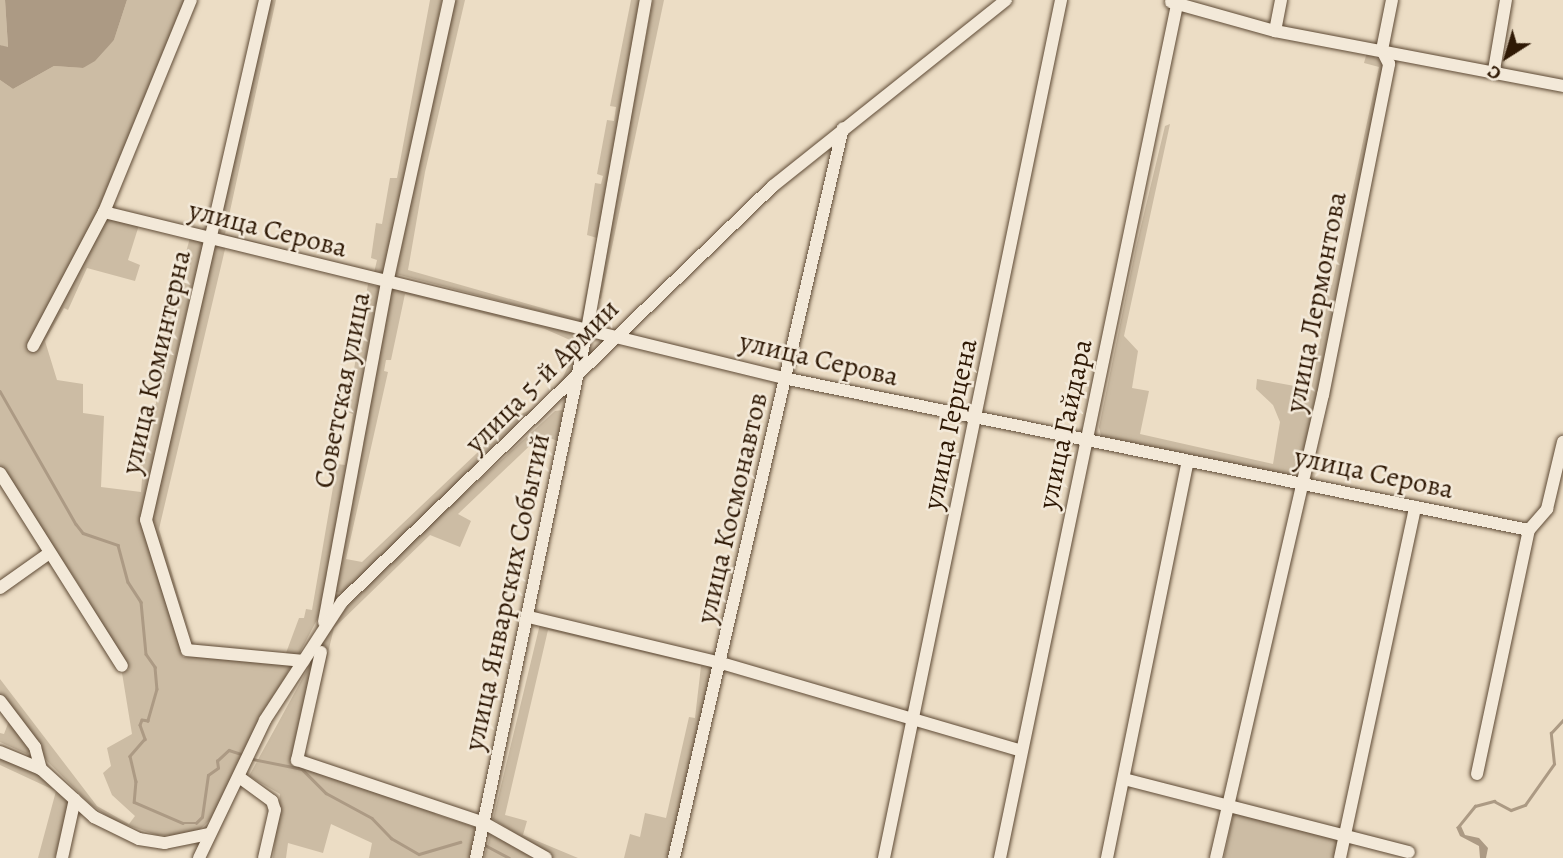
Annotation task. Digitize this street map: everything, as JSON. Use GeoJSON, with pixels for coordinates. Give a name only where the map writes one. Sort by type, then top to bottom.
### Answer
{"type":"FeatureCollection","features":[{"type":"Feature","properties":{"kind":"street"},"geometry":{"type":"LineString","coordinates":[[33,346],[104,212],[191,0]]}},
{"type":"Feature","properties":{"kind":"street","name":"улица Коминтерна"},"geometry":{"type":"LineString","coordinates":[[265,0],[146,520],[187,650],[303,662]]}},
{"type":"Feature","properties":{"kind":"street","name":"Советская улица"},"geometry":{"type":"LineString","coordinates":[[323,626],[387,283],[449,0]]}},
{"type":"Feature","properties":{"kind":"street","name":"улица Январских Событий"},"geometry":{"type":"LineString","coordinates":[[476,858],[529,617],[587,330],[646,0]]}},
{"type":"Feature","properties":{"kind":"street","name":"улица 5-й Армии"},"geometry":{"type":"LineString","coordinates":[[199,858],[208,834],[239,778],[265,720],[323,626],[348,595],[578,375],[725,229],[843,128],[1006,0]]}},
{"type":"Feature","properties":{"kind":"street","name":"улица Герцена"},"geometry":{"type":"LineString","coordinates":[[884,858],[1062,0]]}},
{"type":"Feature","properties":{"kind":"street"},"geometry":{"type":"LineString","coordinates":[[1275,31],[1281,0]]}},
{"type":"Feature","properties":{"kind":"street","name":"улица Лермонтова"},"geometry":{"type":"LineString","coordinates":[[1216,858],[1303,483],[1389,64],[1382,50],[1392,0]]}},
{"type":"Feature","properties":{"kind":"street"},"geometry":{"type":"LineString","coordinates":[[1494,70],[1506,0]]}},
{"type":"Feature","properties":{"kind":"street"},"geometry":{"type":"LineString","coordinates":[[1174,2],[1275,31],[1494,70],[1563,86]]}},
{"type":"Feature","properties":{"kind":"street","name":"улица Гайдара"},"geometry":{"type":"LineString","coordinates":[[1000,858],[1174,2]]}},
{"type":"Feature","properties":{"kind":"street","name":"улица Космонавтов"},"geometry":{"type":"LineString","coordinates":[[674,858],[788,379],[843,128]]}},
{"type":"Feature","properties":{"kind":"street","name":"улица Серова"},"geometry":{"type":"LineString","coordinates":[[104,212],[209,240],[788,379],[1529,530]]}},
{"type":"Feature","properties":{"kind":"street"},"geometry":{"type":"LineString","coordinates":[[1477,774],[1529,530],[1547,509],[1563,442]]}},
{"type":"Feature","properties":{"kind":"street"},"geometry":{"type":"LineString","coordinates":[[1107,858],[1188,461]]}},
{"type":"Feature","properties":{"kind":"street"},"geometry":{"type":"LineString","coordinates":[[0,472],[48,554],[70,578],[122,667]]}},
{"type":"Feature","properties":{"kind":"street"},"geometry":{"type":"LineString","coordinates":[[1340,858],[1342,834],[1415,508]]}},
{"type":"Feature","properties":{"kind":"street"},"geometry":{"type":"LineString","coordinates":[[0,588],[48,554]]}},
{"type":"Feature","properties":{"kind":"street"},"geometry":{"type":"LineString","coordinates":[[529,617],[721,663],[914,716],[1021,751]]}},
{"type":"Feature","properties":{"kind":"street"},"geometry":{"type":"LineString","coordinates":[[321,652],[296,760],[484,823],[546,858]]}},
{"type":"Feature","properties":{"kind":"street"},"geometry":{"type":"LineString","coordinates":[[0,701],[35,747],[41,769]]}},
{"type":"Feature","properties":{"kind":"street"},"geometry":{"type":"LineString","coordinates":[[0,752],[41,769],[112,828],[139,839],[164,843],[208,834]]}},
{"type":"Feature","properties":{"kind":"street"},"geometry":{"type":"LineString","coordinates":[[239,778],[272,801],[275,810],[264,858]]}},
{"type":"Feature","properties":{"kind":"street"},"geometry":{"type":"LineString","coordinates":[[1124,779],[1409,852]]}},
{"type":"Feature","properties":{"kind":"street"},"geometry":{"type":"LineString","coordinates":[[62,858],[75,799]]}},
{"type":"Feature","properties":{"kind":"shaded area"},"geometry":{"type":"Polygon","coordinates":[[[0,0],[5,0],[8,48],[0,45],[0,0]]]}},
{"type":"Feature","properties":{"kind":"shaded area"},"geometry":{"type":"Polygon","coordinates":[[[5,0],[127,0],[114,40],[95,61],[83,68],[54,66],[13,89],[0,80],[0,45],[8,47],[5,0]]]}},
{"type":"Feature","properties":{"kind":"shaded area"},"geometry":{"type":"Polygon","coordinates":[[[127,0],[187,0],[108,215],[139,225],[128,260],[140,265],[135,281],[87,268],[68,310],[64,308],[45,341],[57,380],[83,384],[83,413],[104,416],[101,487],[141,492],[143,466],[140,465],[146,425],[151,425],[153,417],[148,415],[150,404],[156,404],[159,349],[166,349],[168,326],[161,325],[173,271],[180,273],[190,238],[204,242],[168,389],[151,474],[146,530],[183,657],[226,657],[291,666],[215,815],[197,832],[176,836],[157,835],[114,821],[90,804],[48,762],[0,697],[0,679],[97,806],[129,824],[135,816],[112,795],[103,773],[111,766],[107,748],[132,734],[122,673],[129,669],[79,585],[0,466],[0,80],[13,89],[54,66],[83,68],[114,40],[127,0]]]}},
{"type":"Feature","properties":{"kind":"shaded area"},"geometry":{"type":"Polygon","coordinates":[[[270,0],[276,0],[225,234],[374,273],[377,260],[371,258],[376,223],[382,224],[390,178],[397,178],[430,0],[442,0],[385,277],[221,236],[218,224],[270,0]]]}},
{"type":"Feature","properties":{"kind":"shaded area"},"geometry":{"type":"Polygon","coordinates":[[[452,0],[465,0],[425,172],[408,270],[581,319],[597,238],[587,235],[595,183],[601,184],[603,176],[597,174],[607,120],[614,121],[616,107],[610,106],[631,0],[643,0],[585,323],[396,274],[452,0]]]}},
{"type":"Feature","properties":{"kind":"shaded area"},"geometry":{"type":"Polygon","coordinates":[[[653,0],[664,0],[601,299],[597,297],[653,0]]]}},
{"type":"Feature","properties":{"kind":"shaded area"},"geometry":{"type":"Polygon","coordinates":[[[1367,52],[1384,63],[1311,437],[1300,472],[1293,476],[1101,436],[1099,427],[1136,247],[1165,126],[1170,124],[1124,336],[1138,351],[1132,388],[1149,391],[1140,434],[1273,464],[1280,422],[1273,405],[1256,389],[1257,379],[1311,389],[1327,304],[1321,303],[1325,284],[1332,285],[1379,67],[1364,63],[1367,52]]]}},
{"type":"Feature","properties":{"kind":"shaded area"},"geometry":{"type":"Polygon","coordinates":[[[212,245],[226,245],[159,529],[193,644],[152,520],[212,245]]]}},
{"type":"Feature","properties":{"kind":"shaded area"},"geometry":{"type":"Polygon","coordinates":[[[368,284],[383,288],[320,614],[298,656],[286,653],[299,618],[304,618],[306,609],[312,610],[337,464],[345,465],[353,414],[347,412],[368,284]]]}},
{"type":"Feature","properties":{"kind":"shaded area"},"geometry":{"type":"Polygon","coordinates":[[[392,288],[584,335],[571,377],[344,593],[334,592],[392,288]],[[405,294],[391,360],[386,360],[384,371],[388,372],[346,559],[362,562],[515,417],[540,405],[563,377],[579,344],[545,329],[405,294]]]}},
{"type":"Feature","properties":{"kind":"shaded area"},"geometry":{"type":"Polygon","coordinates":[[[563,410],[558,441],[541,435],[458,514],[471,521],[460,547],[430,535],[334,628],[303,756],[438,802],[435,814],[475,827],[470,858],[369,858],[372,843],[331,824],[323,853],[288,843],[286,858],[273,858],[280,794],[249,776],[335,619],[420,534],[555,411],[563,410]]]}},
{"type":"Feature","properties":{"kind":"shaded area"},"geometry":{"type":"Polygon","coordinates":[[[540,624],[717,664],[672,858],[624,858],[630,834],[640,837],[645,813],[666,818],[689,717],[695,718],[701,666],[548,630],[505,815],[527,821],[523,835],[578,858],[553,858],[493,819],[540,624]]]}},
{"type":"Feature","properties":{"kind":"shaded area"},"geometry":{"type":"Polygon","coordinates":[[[0,705],[33,748],[27,754],[0,742],[0,733],[4,734],[9,721],[0,705]]]}},
{"type":"Feature","properties":{"kind":"shaded area"},"geometry":{"type":"Polygon","coordinates":[[[0,756],[43,775],[69,800],[55,858],[38,858],[56,791],[0,765],[0,756]]]}},
{"type":"Feature","properties":{"kind":"shaded area"},"geometry":{"type":"Polygon","coordinates":[[[1234,811],[1334,836],[1339,843],[1337,858],[1224,858],[1234,811]]]}},
{"type":"Feature","properties":{"kind":"shaded area"},"geometry":{"type":"Polygon","coordinates":[[[1461,826],[1465,835],[1479,838],[1488,848],[1486,858],[1480,858],[1479,846],[1460,836],[1456,827],[1461,826]]]}},
{"type":"Feature","properties":{"kind":"shaded area"},"geometry":{"type":"Polygon","coordinates":[[[491,833],[538,858],[484,858],[491,833]]]}},
{"type":"Feature","properties":{"kind":"waterway"},"geometry":{"type":"LineString","coordinates":[[0,391],[76,524],[83,533],[118,545],[128,582],[141,602],[146,654],[155,667],[157,689],[148,721],[142,720],[140,725],[145,739],[130,756],[136,781],[134,802],[183,823],[196,823],[202,817],[208,775],[218,768],[217,761],[229,750],[244,755]]}},
{"type":"Feature","properties":{"kind":"waterway"},"geometry":{"type":"LineString","coordinates":[[1458,827],[1475,806],[1494,801],[1511,810],[1525,805],[1554,764],[1551,733],[1563,720]]}},
{"type":"Feature","properties":{"kind":"waterway"},"geometry":{"type":"LineString","coordinates":[[253,759],[302,769],[326,793],[372,818],[391,838],[419,854],[460,842]]}},
{"type":"Feature","properties":{"kind":"waterway"},"geometry":{"type":"LineString","coordinates":[[485,845],[509,858]]}}]}
